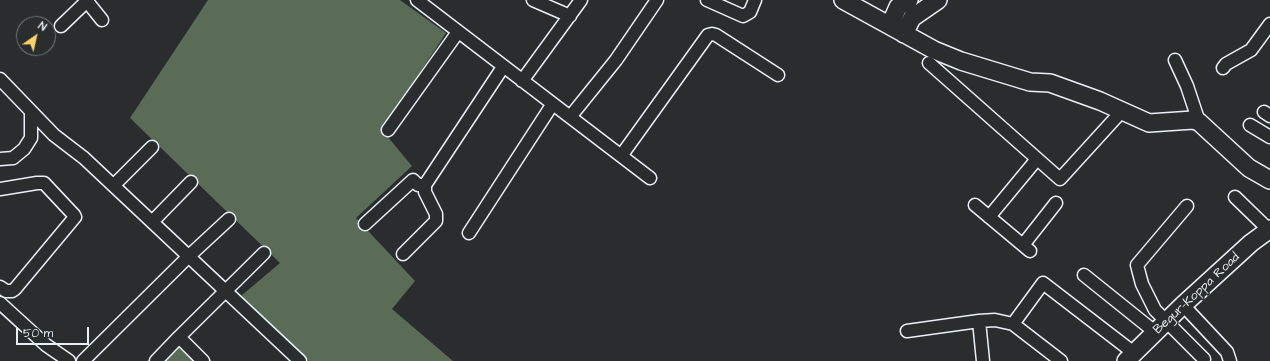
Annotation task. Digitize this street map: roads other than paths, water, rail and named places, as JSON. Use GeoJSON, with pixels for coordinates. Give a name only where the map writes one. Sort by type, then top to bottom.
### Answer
{"type":"FeatureCollection","features":[{"type":"Feature","properties":{"kind":"street"},"geometry":{"type":"LineString","coordinates":[[61,26],[87,0],[102,20]]}},
{"type":"Feature","properties":{"kind":"street"},"geometry":{"type":"LineString","coordinates":[[417,0],[552,105],[650,178]]}},
{"type":"Feature","properties":{"kind":"street"},"geometry":{"type":"LineString","coordinates":[[533,0],[570,16]]}},
{"type":"Feature","properties":{"kind":"street"},"geometry":{"type":"LineString","coordinates":[[522,81],[581,0]]}},
{"type":"Feature","properties":{"kind":"street"},"geometry":{"type":"LineString","coordinates":[[570,117],[616,60],[657,0]]}},
{"type":"Feature","properties":{"kind":"street"},"geometry":{"type":"LineString","coordinates":[[707,0],[743,16],[750,12],[755,0]]}},
{"type":"Feature","properties":{"kind":"street"},"geometry":{"type":"LineString","coordinates":[[843,0],[934,50],[961,61],[1030,82],[1050,83],[1149,123],[1193,120],[1199,122],[1249,168],[1270,180]]}},
{"type":"Feature","properties":{"kind":"street"},"geometry":{"type":"LineString","coordinates":[[890,26],[898,7],[909,0]]}},
{"type":"Feature","properties":{"kind":"street"},"geometry":{"type":"LineString","coordinates":[[904,34],[912,18],[938,0]]}},
{"type":"Feature","properties":{"kind":"street"},"geometry":{"type":"LineString","coordinates":[[1223,68],[1226,64],[1251,50],[1270,24]]}},
{"type":"Feature","properties":{"kind":"street"},"geometry":{"type":"LineString","coordinates":[[388,130],[458,32]]}},
{"type":"Feature","properties":{"kind":"street"},"geometry":{"type":"LineString","coordinates":[[621,156],[708,35],[716,35],[778,75]]}},
{"type":"Feature","properties":{"kind":"street"},"geometry":{"type":"LineString","coordinates":[[1175,60],[1187,86],[1199,122]]}},
{"type":"Feature","properties":{"kind":"street"},"geometry":{"type":"LineString","coordinates":[[929,63],[1060,179],[1121,112]]}},
{"type":"Feature","properties":{"kind":"street"},"geometry":{"type":"LineString","coordinates":[[404,254],[436,220],[436,214],[425,192],[425,185],[503,67]]}},
{"type":"Feature","properties":{"kind":"street"},"geometry":{"type":"LineString","coordinates":[[0,79],[54,135],[84,158],[114,185],[226,291],[295,359]]}},
{"type":"Feature","properties":{"kind":"street"},"geometry":{"type":"LineString","coordinates":[[469,233],[552,105]]}},
{"type":"Feature","properties":{"kind":"street"},"geometry":{"type":"LineString","coordinates":[[0,159],[13,158],[24,149],[31,138],[30,111]]}},
{"type":"Feature","properties":{"kind":"street"},"geometry":{"type":"LineString","coordinates":[[1250,125],[1270,137]]}},
{"type":"Feature","properties":{"kind":"street"},"geometry":{"type":"LineString","coordinates":[[114,185],[152,146]]}},
{"type":"Feature","properties":{"kind":"street"},"geometry":{"type":"LineString","coordinates":[[989,217],[1037,159]]}},
{"type":"Feature","properties":{"kind":"street"},"geometry":{"type":"LineString","coordinates":[[365,224],[412,180],[418,185],[425,185]]}},
{"type":"Feature","properties":{"kind":"street"},"geometry":{"type":"LineString","coordinates":[[152,222],[191,182]]}},
{"type":"Feature","properties":{"kind":"street"},"geometry":{"type":"LineString","coordinates":[[0,189],[44,183],[74,214],[75,218],[15,289],[12,291],[6,291],[0,287]]}},
{"type":"Feature","properties":{"kind":"street"},"geometry":{"type":"LineString","coordinates":[[1235,197],[1269,229]]}},
{"type":"Feature","properties":{"kind":"street"},"geometry":{"type":"LineString","coordinates":[[975,205],[1026,248],[1056,203]]}},
{"type":"Feature","properties":{"kind":"street"},"geometry":{"type":"LineString","coordinates":[[1160,327],[1155,310],[1142,284],[1137,265],[1187,206]]}},
{"type":"Feature","properties":{"kind":"street"},"geometry":{"type":"LineString","coordinates":[[83,361],[189,256],[229,219]]}},
{"type":"Feature","properties":{"kind":"street","name":"Begur-Koppa Road"},"geometry":{"type":"LineString","coordinates":[[1130,357],[1183,305],[1269,229]]}},
{"type":"Feature","properties":{"kind":"street"},"geometry":{"type":"LineString","coordinates":[[156,361],[264,253]]}},
{"type":"Feature","properties":{"kind":"street"},"geometry":{"type":"LineString","coordinates":[[1084,274],[1204,359]]}},
{"type":"Feature","properties":{"kind":"street"},"geometry":{"type":"LineString","coordinates":[[1013,324],[1043,283],[1130,357]]}},
{"type":"Feature","properties":{"kind":"street"},"geometry":{"type":"LineString","coordinates":[[0,302],[46,345],[69,361]]}},
{"type":"Feature","properties":{"kind":"street"},"geometry":{"type":"LineString","coordinates":[[1183,305],[1228,352],[1230,361]]}},
{"type":"Feature","properties":{"kind":"street"},"geometry":{"type":"LineString","coordinates":[[907,331],[995,320],[1013,324],[1061,361]]}},
{"type":"Feature","properties":{"kind":"street"},"geometry":{"type":"LineString","coordinates":[[979,321],[983,361]]}},
{"type":"Feature","properties":{"kind":"street"},"geometry":{"type":"LineString","coordinates":[[180,337],[203,361]]}}]}
